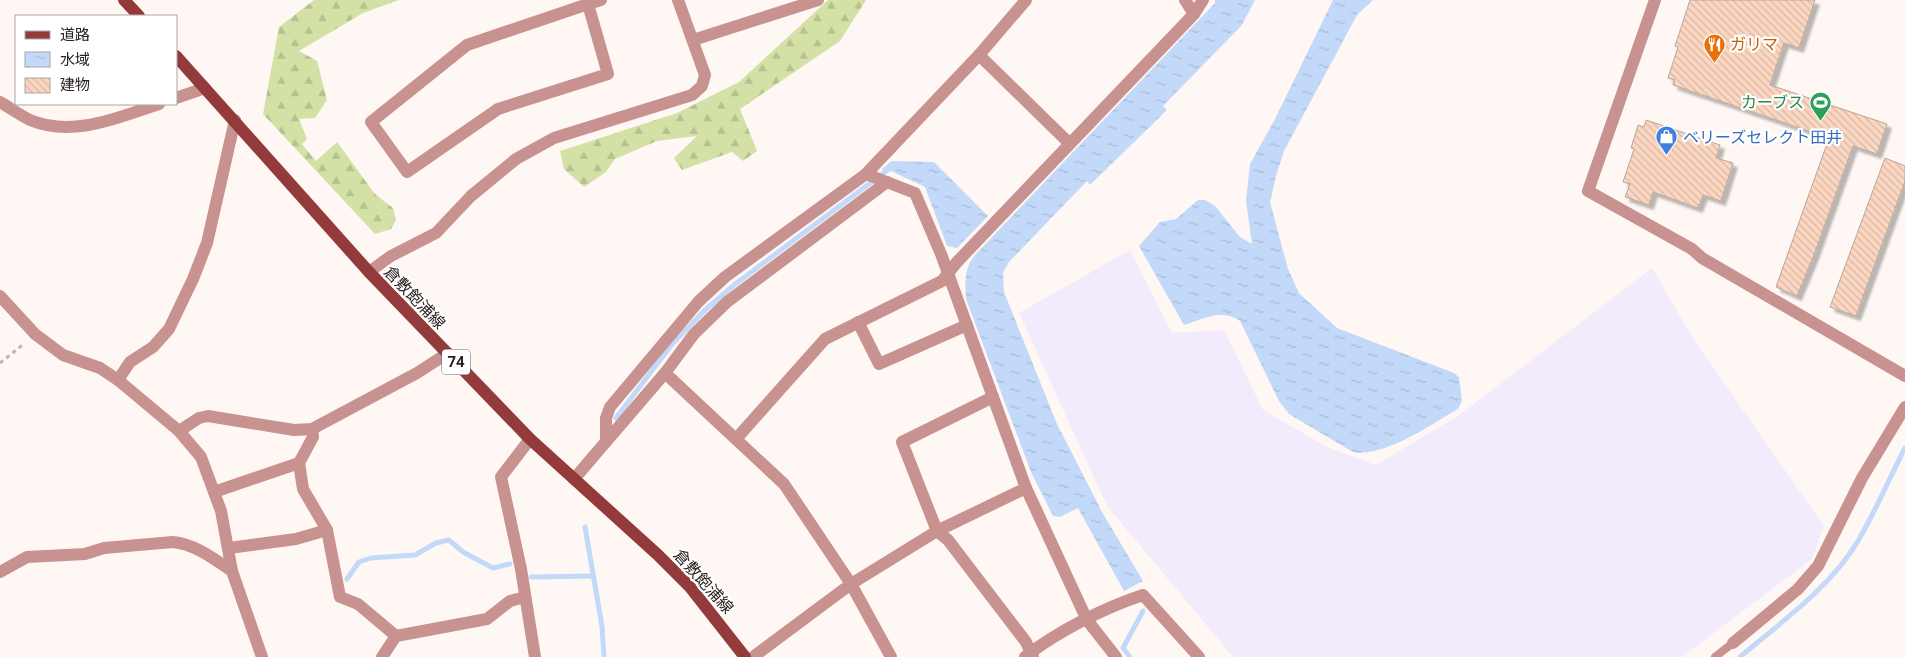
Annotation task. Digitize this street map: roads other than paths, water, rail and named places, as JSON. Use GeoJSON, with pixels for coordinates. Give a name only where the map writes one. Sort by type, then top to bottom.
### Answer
{"type":"FeatureCollection","features":[{"type":"Feature","properties":{"kind":"main road"},"geometry":{"type":"LineString","coordinates":[[124,0],[138,15]]}},
{"type":"Feature","properties":{"kind":"main road","name":"倉敷飽浦線"},"geometry":{"type":"LineString","coordinates":[[178,58],[369,272],[530,439],[658,555],[690,587],[745,657]]}},
{"type":"Feature","properties":{"kind":"street"},"geometry":{"type":"LineString","coordinates":[[369,272],[391,256],[436,233],[471,196],[516,159],[554,138],[692,95],[698,91],[706,75],[678,0]]}},
{"type":"Feature","properties":{"kind":"street"},"geometry":{"type":"LineString","coordinates":[[693,40],[818,0]]}},
{"type":"Feature","properties":{"kind":"street"},"geometry":{"type":"LineString","coordinates":[[574,479],[664,373],[694,334],[728,302],[877,178],[1026,0]]}},
{"type":"Feature","properties":{"kind":"street"},"geometry":{"type":"LineString","coordinates":[[1185,0],[1194,14]]}},
{"type":"Feature","properties":{"kind":"street"},"geometry":{"type":"LineString","coordinates":[[736,439],[825,339],[942,280],[1069,143],[1194,14],[1203,0]]}},
{"type":"Feature","properties":{"kind":"street"},"geometry":{"type":"LineString","coordinates":[[1655,0],[1588,191],[1692,249],[1702,258],[1905,376]]}},
{"type":"Feature","properties":{"kind":"street"},"geometry":{"type":"LineString","coordinates":[[592,1],[608,74],[498,109],[407,172],[371,122],[467,45],[592,1]]}},
{"type":"Feature","properties":{"kind":"street"},"geometry":{"type":"LineString","coordinates":[[979,55],[1069,143]]}},
{"type":"Feature","properties":{"kind":"street"},"geometry":{"type":"LineString","coordinates":[[178,97],[205,88]]}},
{"type":"Feature","properties":{"kind":"street"},"geometry":{"type":"LineString","coordinates":[[0,102],[32,120],[70,127],[109,121],[156,105]]}},
{"type":"Feature","properties":{"kind":"street"},"geometry":{"type":"LineString","coordinates":[[118,380],[130,362],[153,347],[170,328],[193,280],[208,243],[235,120]]}},
{"type":"Feature","properties":{"kind":"street"},"geometry":{"type":"LineString","coordinates":[[877,178],[915,193],[948,274],[1026,488],[1088,620],[1116,657]]}},
{"type":"Feature","properties":{"kind":"street"},"geometry":{"type":"LineString","coordinates":[[606,441],[606,418],[610,407],[699,301],[725,277],[877,178]]}},
{"type":"Feature","properties":{"kind":"street"},"geometry":{"type":"LineString","coordinates":[[0,296],[35,334],[63,355],[100,368],[118,380],[179,431],[201,456],[221,511],[232,572],[262,657]]}},
{"type":"Feature","properties":{"kind":"street"},"geometry":{"type":"LineString","coordinates":[[858,322],[879,364],[967,325]]}},
{"type":"Feature","properties":{"kind":"street"},"geometry":{"type":"LineString","coordinates":[[179,431],[199,418],[208,416],[294,430],[312,429],[417,373],[448,353]]}},
{"type":"Feature","properties":{"kind":"street"},"geometry":{"type":"LineString","coordinates":[[664,373],[784,484],[851,584],[891,657]]}},
{"type":"Feature","properties":{"kind":"street"},"geometry":{"type":"LineString","coordinates":[[993,397],[902,442],[937,532],[948,540],[1030,655],[1088,620],[1143,595],[1199,657]]}},
{"type":"Feature","properties":{"kind":"street"},"geometry":{"type":"LineString","coordinates":[[1733,643],[1798,589],[1818,566],[1862,478],[1905,407]]}},
{"type":"Feature","properties":{"kind":"street"},"geometry":{"type":"LineString","coordinates":[[312,429],[313,437],[299,463],[303,489],[327,530],[340,596],[358,604],[396,636]]}},
{"type":"Feature","properties":{"kind":"street"},"geometry":{"type":"LineString","coordinates":[[530,439],[502,477],[535,657]]}},
{"type":"Feature","properties":{"kind":"street"},"geometry":{"type":"LineString","coordinates":[[214,492],[299,463]]}},
{"type":"Feature","properties":{"kind":"street"},"geometry":{"type":"LineString","coordinates":[[753,657],[851,584],[937,532],[1026,488]]}},
{"type":"Feature","properties":{"kind":"street"},"geometry":{"type":"LineString","coordinates":[[229,548],[296,539],[327,530]]}},
{"type":"Feature","properties":{"kind":"street"},"geometry":{"type":"LineString","coordinates":[[0,572],[27,557],[85,554],[104,548],[173,542],[184,543],[213,558],[232,572]]}},
{"type":"Feature","properties":{"kind":"street"},"geometry":{"type":"LineString","coordinates":[[382,657],[396,636],[487,619],[510,601],[525,597]]}},
{"type":"Feature","properties":{"kind":"lane"},"geometry":{"type":"LineString","coordinates":[[1715,657],[1733,643]]}},
{"type":"Feature","properties":{"kind":"water"},"geometry":{"type":"Polygon","coordinates":[[[1215,0],[1255,0],[1242,25],[1163,106],[1167,110],[1090,185],[1087,181],[1009,262],[1003,273],[1004,292],[1057,424],[1102,512],[1143,581],[1124,591],[1078,508],[1060,517],[1053,516],[1031,472],[966,299],[966,276],[971,260],[975,255],[1215,3],[1215,0]]]}},
{"type":"Feature","properties":{"kind":"water"},"geometry":{"type":"Polygon","coordinates":[[[1333,0],[1373,0],[1357,15],[1284,151],[1276,176],[1270,202],[1288,269],[1299,293],[1337,328],[1454,373],[1459,377],[1462,401],[1458,409],[1421,431],[1393,445],[1365,452],[1353,452],[1289,414],[1279,401],[1240,321],[1226,315],[1219,315],[1184,325],[1139,246],[1160,222],[1176,219],[1198,200],[1205,200],[1215,206],[1240,237],[1252,244],[1246,201],[1250,164],[1275,119],[1333,0]]]}},
{"type":"Feature","properties":{"kind":"water"},"geometry":{"type":"Polygon","coordinates":[[[892,161],[934,162],[988,216],[957,248],[947,246],[925,187],[891,171],[885,173],[882,169],[892,161]]]}},
{"type":"Feature","properties":{"kind":"waterway"},"geometry":{"type":"LineString","coordinates":[[616,418],[673,343],[705,310],[734,285],[889,169]]}},
{"type":"Feature","properties":{"kind":"waterway"},"geometry":{"type":"LineString","coordinates":[[1740,657],[1804,604],[1847,558],[1864,530],[1905,448]]}},
{"type":"Feature","properties":{"kind":"waterway"},"geometry":{"type":"LineString","coordinates":[[585,527],[602,626],[604,657]]}},
{"type":"Feature","properties":{"kind":"waterway"},"geometry":{"type":"LineString","coordinates":[[347,579],[359,562],[371,558],[415,555],[436,543],[449,540],[463,552],[493,568],[510,564]]}},
{"type":"Feature","properties":{"kind":"waterway"},"geometry":{"type":"LineString","coordinates":[[531,577],[593,576]]}},
{"type":"Feature","properties":{"kind":"waterway"},"geometry":{"type":"LineString","coordinates":[[1130,657],[1123,648],[1143,611]]}},
{"type":"Feature","properties":{"kind":"place","name":"ガリマ"},"geometry":{"type":"Point","coordinates":[1714,63]}},
{"type":"Feature","properties":{"kind":"place","name":"カーブス"},"geometry":{"type":"Point","coordinates":[1820,121]}},
{"type":"Feature","properties":{"kind":"place","name":"ベリーズセレクト田井"},"geometry":{"type":"Point","coordinates":[1667,156]}}]}
